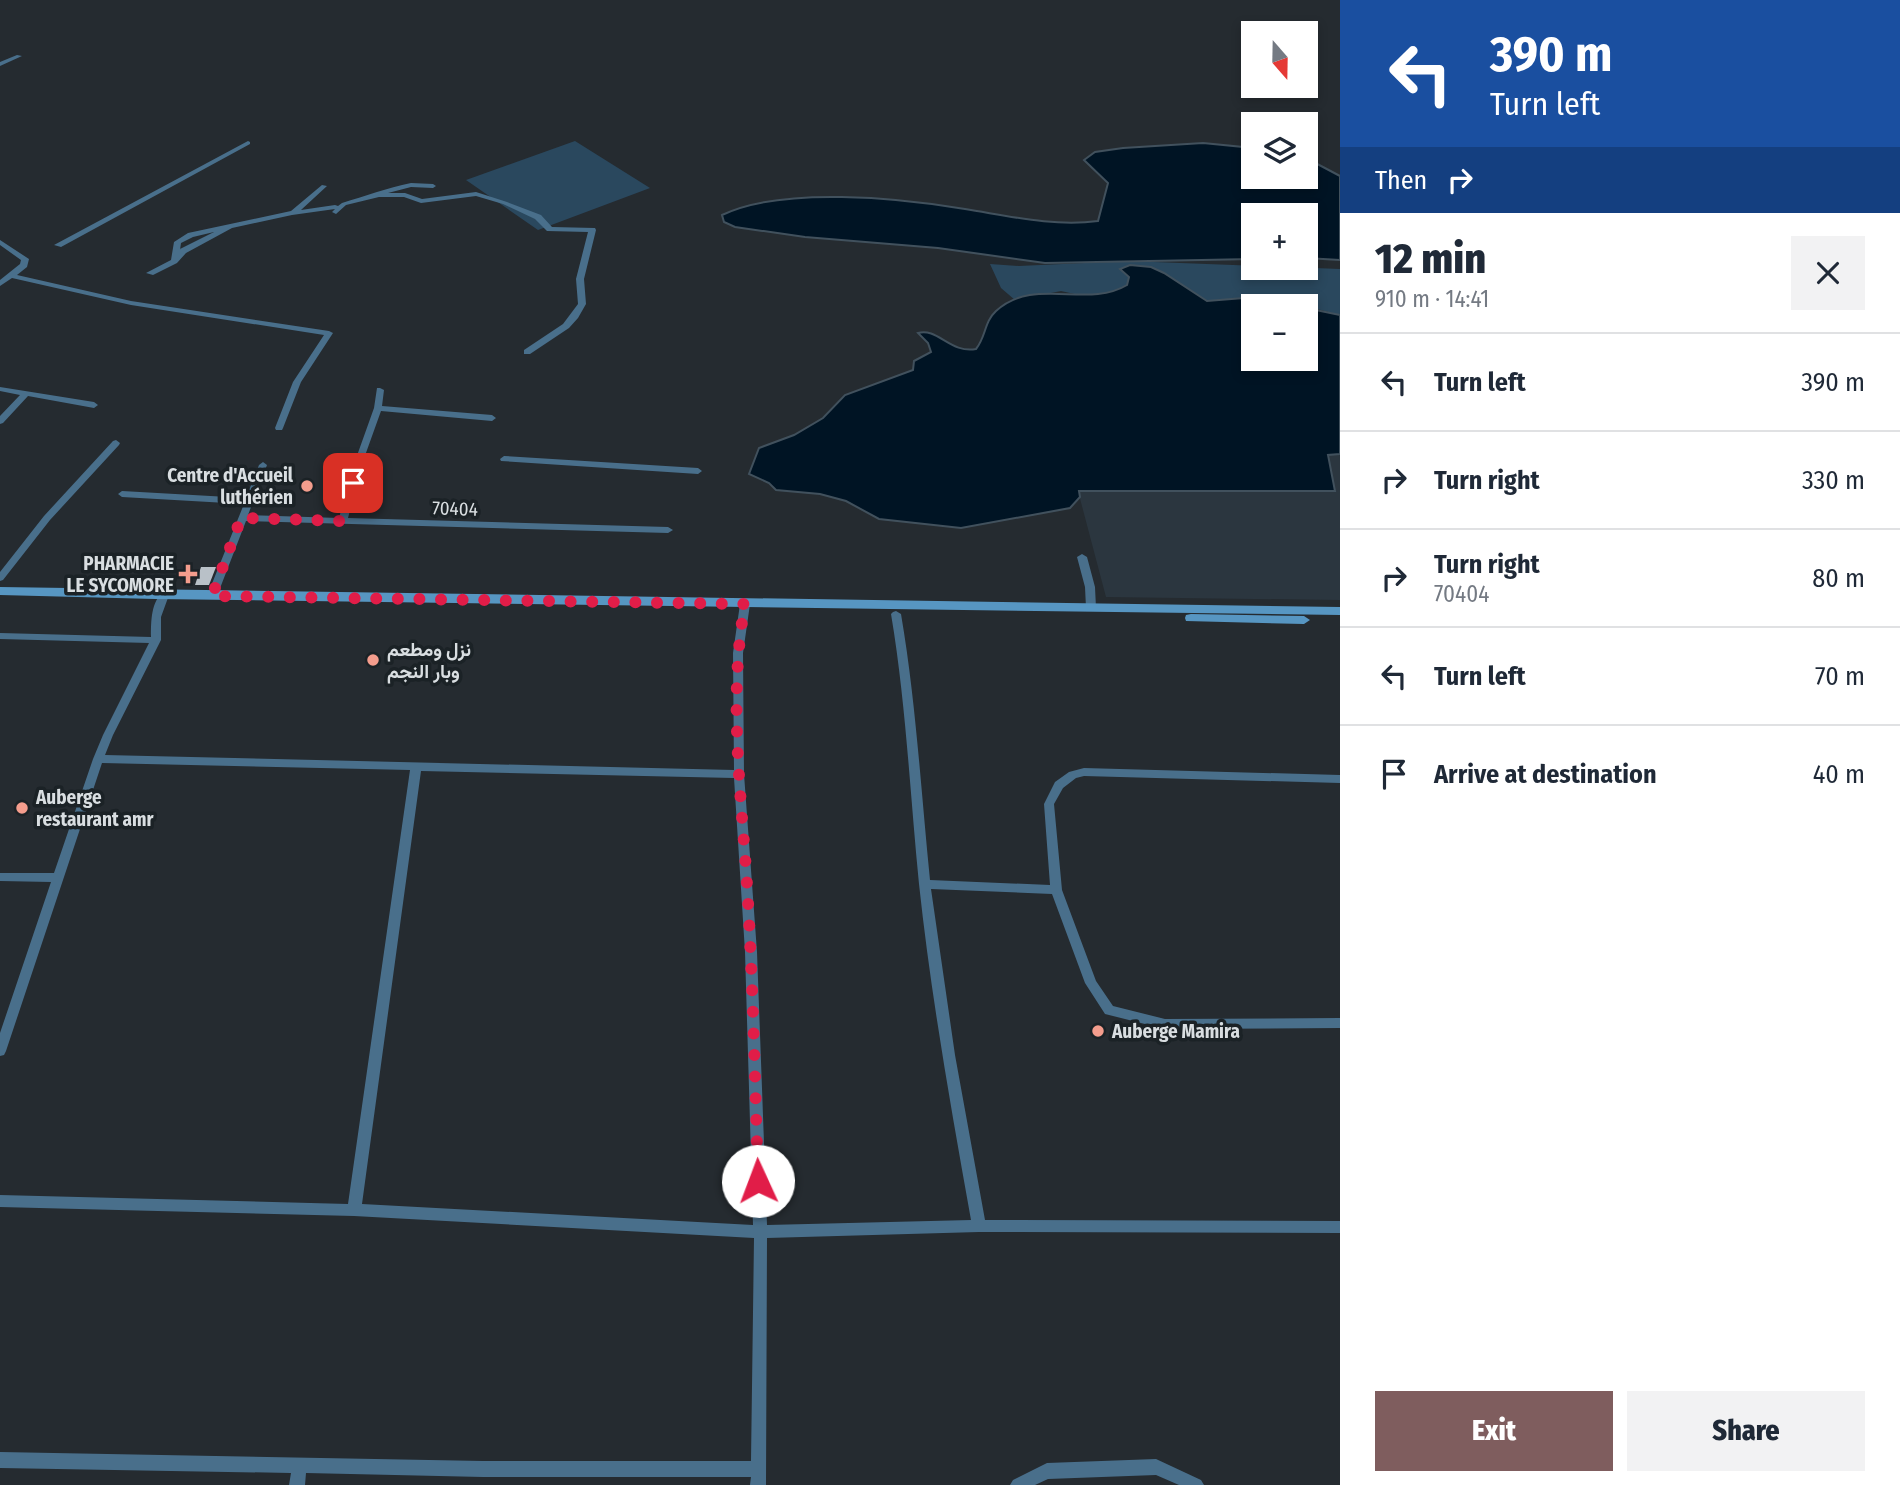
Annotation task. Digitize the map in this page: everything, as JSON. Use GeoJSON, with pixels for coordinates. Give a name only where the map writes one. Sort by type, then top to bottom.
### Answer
{"type":"FeatureCollection","features":[{"type":"Feature","properties":{"kind":"main road"},"geometry":{"type":"LineString","coordinates":[[0,591],[163,599],[212,596],[896,614],[1340,614]]}},
{"type":"Feature","properties":{"kind":"main road"},"geometry":{"type":"LineString","coordinates":[[0,599],[744,608],[1091,608],[1340,614]]}},
{"type":"Feature","properties":{"kind":"street"},"geometry":{"type":"LineString","coordinates":[[0,64],[19,57]]}},
{"type":"Feature","properties":{"kind":"street"},"geometry":{"type":"LineString","coordinates":[[58,245],[248,143]]}},
{"type":"Feature","properties":{"kind":"street"},"geometry":{"type":"LineString","coordinates":[[150,273],[166,267],[175,258],[231,226],[295,212],[335,210],[344,204],[411,185],[433,186]]}},
{"type":"Feature","properties":{"kind":"street"},"geometry":{"type":"LineString","coordinates":[[295,212],[293,213],[324,187]]}},
{"type":"Feature","properties":{"kind":"street"},"geometry":{"type":"LineString","coordinates":[[379,195],[405,195],[421,201],[476,194],[505,202],[538,218],[551,229],[592,230],[580,279],[582,304],[566,326],[527,352]]}},
{"type":"Feature","properties":{"kind":"street"},"geometry":{"type":"LineString","coordinates":[[0,242],[25,259],[24,265],[0,284]]}},
{"type":"Feature","properties":{"kind":"street"},"geometry":{"type":"LineString","coordinates":[[13,276],[131,303],[329,333],[297,382],[279,428]]}},
{"type":"Feature","properties":{"kind":"street"},"geometry":{"type":"LineString","coordinates":[[0,389],[94,405]]}},
{"type":"Feature","properties":{"kind":"street"},"geometry":{"type":"LineString","coordinates":[[343,521],[380,390]]}},
{"type":"Feature","properties":{"kind":"street"},"geometry":{"type":"LineString","coordinates":[[0,421],[26,394]]}},
{"type":"Feature","properties":{"kind":"street"},"geometry":{"type":"LineString","coordinates":[[377,408],[492,418]]}},
{"type":"Feature","properties":{"kind":"street"},"geometry":{"type":"LineString","coordinates":[[0,578],[47,518],[116,443]]}},
{"type":"Feature","properties":{"kind":"street"},"geometry":{"type":"LineString","coordinates":[[504,459],[698,471]]}},
{"type":"Feature","properties":{"kind":"street"},"geometry":{"type":"LineString","coordinates":[[212,596],[263,465]]}},
{"type":"Feature","properties":{"kind":"street"},"geometry":{"type":"LineString","coordinates":[[122,494],[248,501]]}},
{"type":"Feature","properties":{"kind":"street","name":"70404"},"geometry":{"type":"LineString","coordinates":[[241,518],[668,530]]}},
{"type":"Feature","properties":{"kind":"street"},"geometry":{"type":"LineString","coordinates":[[1082,557],[1090,587],[1091,608]]}},
{"type":"Feature","properties":{"kind":"street"},"geometry":{"type":"LineString","coordinates":[[0,1051],[107,735],[156,640],[156,617],[163,599]]}},
{"type":"Feature","properties":{"kind":"street"},"geometry":{"type":"LineString","coordinates":[[744,608],[738,653],[739,774],[751,952],[760,1232],[762,1310],[758,1485]]}},
{"type":"Feature","properties":{"kind":"street"},"geometry":{"type":"LineString","coordinates":[[896,614],[940,1005],[979,1226]]}},
{"type":"Feature","properties":{"kind":"street"},"geometry":{"type":"LineString","coordinates":[[0,636],[156,640]]}},
{"type":"Feature","properties":{"kind":"street"},"geometry":{"type":"LineString","coordinates":[[99,759],[739,774]]}},
{"type":"Feature","properties":{"kind":"street"},"geometry":{"type":"LineString","coordinates":[[354,1210],[416,767]]}},
{"type":"Feature","properties":{"kind":"street"},"geometry":{"type":"LineString","coordinates":[[1340,779],[1084,772],[1073,775],[1059,785],[1049,804],[1056,890],[1091,983],[1109,1010],[1165,1024],[1340,1023]]}},
{"type":"Feature","properties":{"kind":"street"},"geometry":{"type":"LineString","coordinates":[[0,877],[59,878]]}},
{"type":"Feature","properties":{"kind":"street"},"geometry":{"type":"LineString","coordinates":[[925,884],[1056,890]]}},
{"type":"Feature","properties":{"kind":"street"},"geometry":{"type":"LineString","coordinates":[[0,1201],[354,1210],[760,1232],[979,1226],[1340,1227]]}},
{"type":"Feature","properties":{"kind":"street"},"geometry":{"type":"LineString","coordinates":[[0,1460],[299,1466],[758,1469]]}},
{"type":"Feature","properties":{"kind":"street"},"geometry":{"type":"LineString","coordinates":[[296,1485],[299,1466]]}},
{"type":"Feature","properties":{"kind":"street"},"geometry":{"type":"LineString","coordinates":[[1018,1485],[1047,1471],[1156,1466],[1196,1485]]}},
{"type":"Feature","properties":{"kind":"shaded area"},"geometry":{"type":"Polygon","coordinates":[[[575,141],[650,188],[538,230],[466,180],[575,141]]]}},
{"type":"Feature","properties":{"kind":"shaded area"},"geometry":{"type":"Polygon","coordinates":[[[1203,143],[1241,147],[1241,189],[1318,189],[1318,164],[1340,176],[1340,260],[1318,259],[1318,203],[1241,203],[1241,259],[1045,263],[938,248],[805,237],[735,227],[724,222],[722,215],[776,200],[842,197],[908,201],[1048,222],[1098,221],[1108,183],[1084,160],[1095,152],[1203,143]]]}},
{"type":"Feature","properties":{"kind":"shaded area"},"geometry":{"type":"Polygon","coordinates":[[[1128,261],[1241,265],[1241,280],[1318,280],[1318,268],[1340,269],[1340,315],[1318,309],[1318,294],[1241,294],[1241,298],[1207,301],[1151,267],[1129,277],[1127,286],[1114,293],[1088,297],[1061,291],[1015,300],[1001,288],[990,264],[1019,266],[1128,261]]]}},
{"type":"Feature","properties":{"kind":"shaded area"},"geometry":{"type":"Polygon","coordinates":[[[1130,265],[1151,267],[1207,301],[1241,298],[1241,371],[1318,371],[1318,310],[1340,315],[1340,454],[1328,455],[1335,491],[1079,491],[1080,497],[1070,508],[961,528],[879,519],[846,501],[820,494],[776,490],[769,483],[749,474],[759,448],[794,435],[823,418],[845,395],[913,370],[914,361],[931,352],[928,343],[918,333],[932,334],[959,348],[976,349],[992,315],[1011,301],[1044,294],[1111,292],[1127,285],[1129,277],[1120,269],[1130,265]]]}},
{"type":"Feature","properties":{"kind":"shaded area"},"geometry":{"type":"Polygon","coordinates":[[[1340,454],[1340,600],[1106,597],[1078,491],[1335,491],[1328,455],[1340,454]]]}},
{"type":"Feature","properties":{"kind":"building"},"geometry":{"type":"Polygon","coordinates":[[[201,567],[216,567],[209,585],[195,585],[201,567]]]}},
{"type":"Feature","properties":{"kind":"place","name":"Centre d'Accueil luthérien"},"geometry":{"type":"Point","coordinates":[307,486]}},
{"type":"Feature","properties":{"kind":"place","name":"PHARMACIE LE SYCOMORE"},"geometry":{"type":"Point","coordinates":[188,574]}},
{"type":"Feature","properties":{"kind":"place","name":"نزل ومطعم وبار النجم"},"geometry":{"type":"Point","coordinates":[373,660]}},
{"type":"Feature","properties":{"kind":"place","name":"Auberge restaurant amr"},"geometry":{"type":"Point","coordinates":[22,808]}},
{"type":"Feature","properties":{"kind":"place","name":"Auberge Mamira"},"geometry":{"type":"Point","coordinates":[1098,1031]}},
{"type":"Feature","properties":{"kind":"route"},"geometry":{"type":"LineString","coordinates":[[353,483],[343,521],[241,518],[212,596],[745,604],[738,653],[739,774],[751,952],[758,1181]]}}]}
